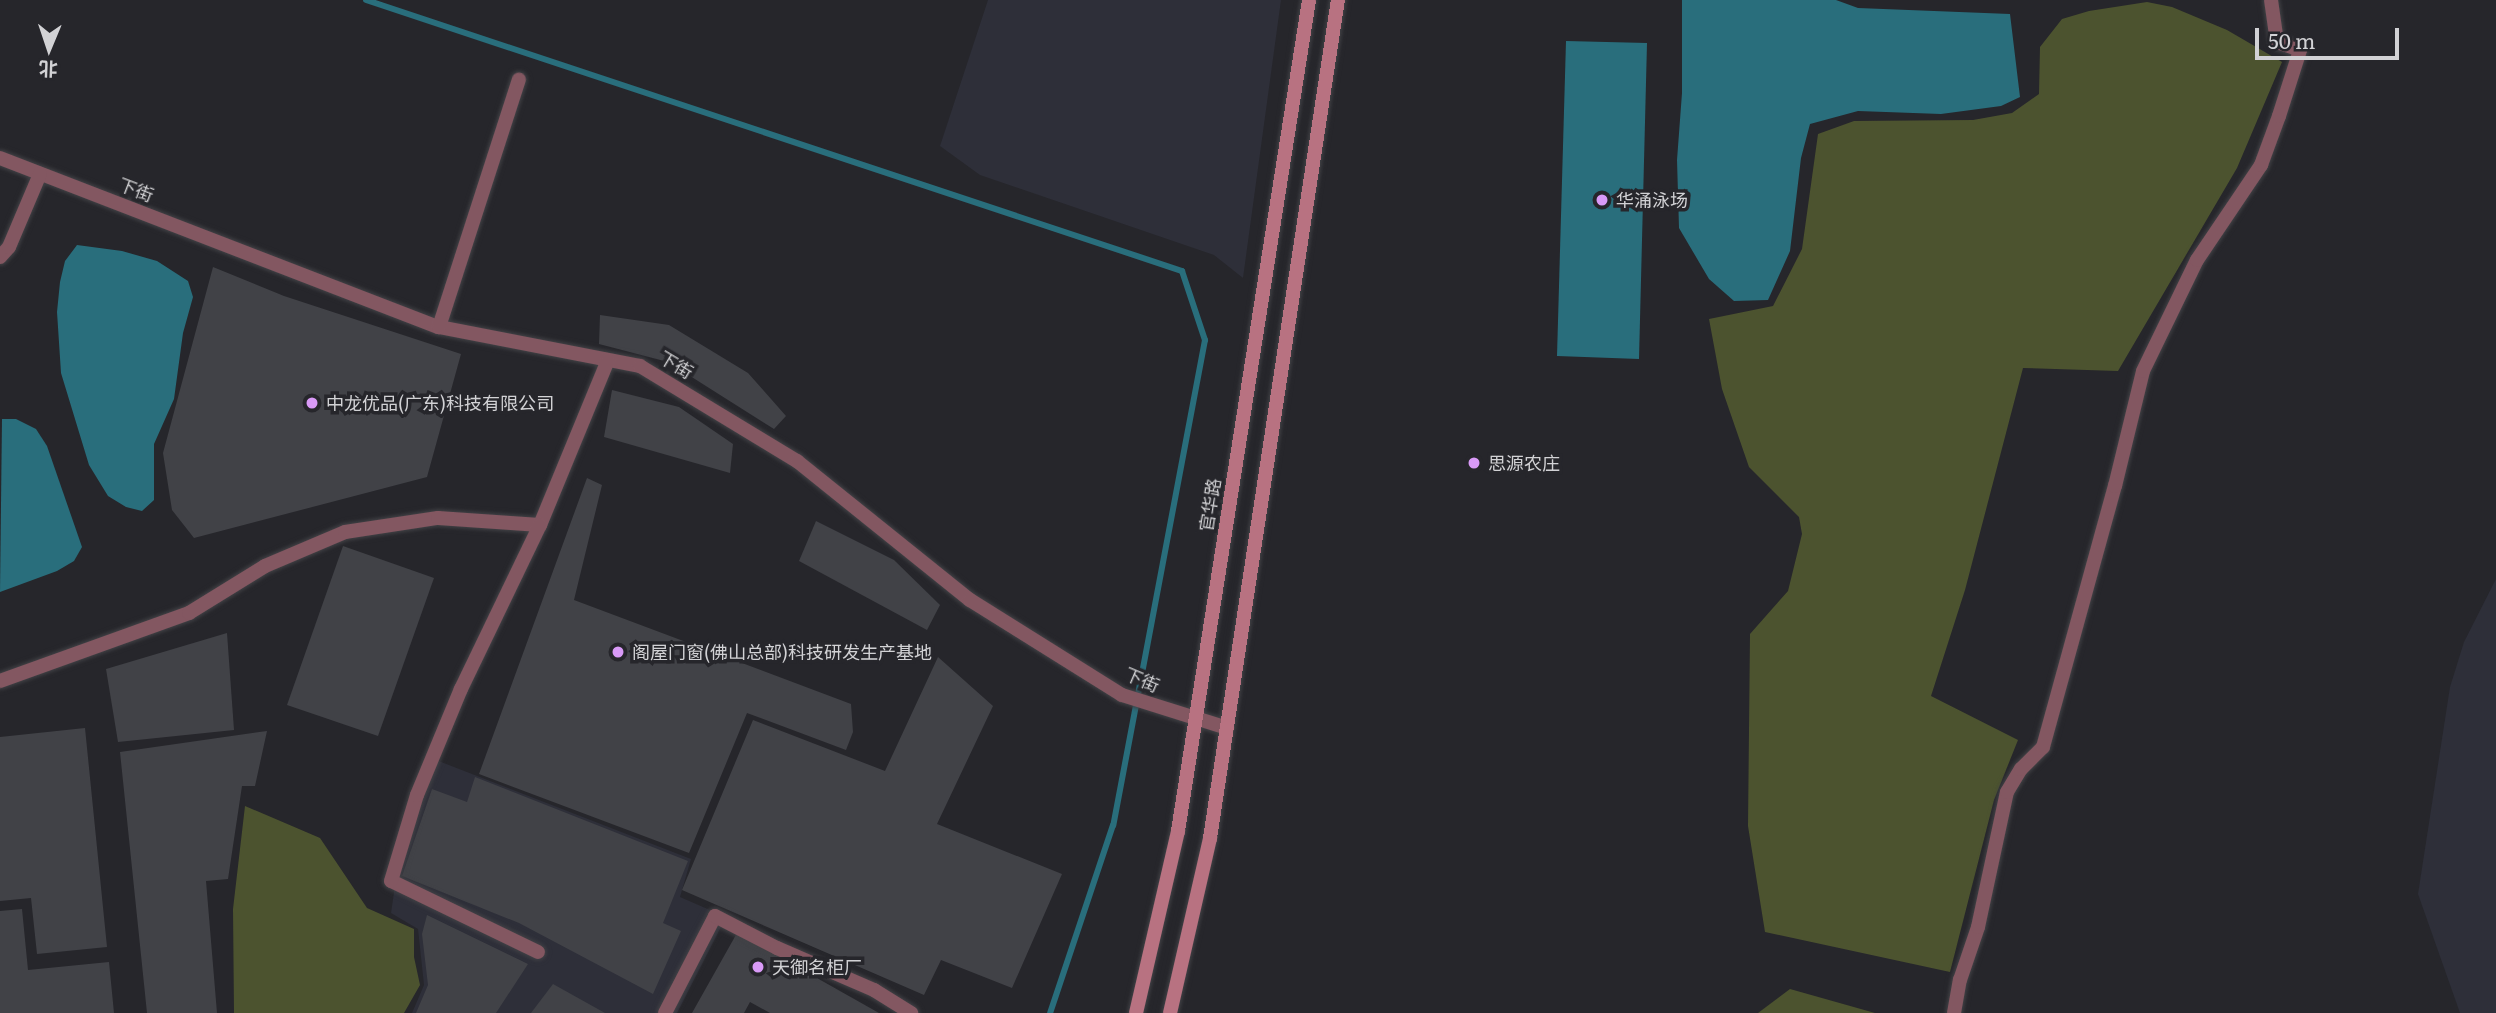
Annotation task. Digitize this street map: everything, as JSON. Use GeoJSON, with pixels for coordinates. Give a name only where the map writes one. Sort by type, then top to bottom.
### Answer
{"type":"FeatureCollection","features":[{"type":"Feature","properties":{"kind":"main road","name":"官华路"},"geometry":{"type":"LineString","coordinates":[[1136,1013],[1178,831],[1309,0]]}},
{"type":"Feature","properties":{"kind":"main road"},"geometry":{"type":"LineString","coordinates":[[1170,1013],[1210,838],[1338,0]]}},
{"type":"Feature","properties":{"kind":"street"},"geometry":{"type":"LineString","coordinates":[[1954,1013],[1960,980],[1978,927],[2007,792],[2021,769],[2043,747],[2115,486],[2143,372],[2197,260],[2260,165],[2280,116],[2300,50],[2277,42],[2271,0]]}},
{"type":"Feature","properties":{"kind":"street"},"geometry":{"type":"LineString","coordinates":[[439,327],[519,80]]}},
{"type":"Feature","properties":{"kind":"street","name":"下街"},"geometry":{"type":"LineString","coordinates":[[0,158],[439,327],[640,366],[797,461],[970,600],[1122,695],[1227,727]]}},
{"type":"Feature","properties":{"kind":"street"},"geometry":{"type":"LineString","coordinates":[[0,257],[9,247],[40,174]]}},
{"type":"Feature","properties":{"kind":"street"},"geometry":{"type":"LineString","coordinates":[[538,952],[391,881],[417,795],[461,689],[540,525],[608,360]]}},
{"type":"Feature","properties":{"kind":"street"},"geometry":{"type":"LineString","coordinates":[[0,681],[189,614],[265,566],[345,532],[438,519],[540,525]]}},
{"type":"Feature","properties":{"kind":"street"},"geometry":{"type":"LineString","coordinates":[[665,1013],[715,916],[777,948],[874,990],[911,1013]]}},
{"type":"Feature","properties":{"kind":"shaded area"},"geometry":{"type":"Polygon","coordinates":[[[988,0],[1281,0],[1243,278],[1214,255],[980,175],[940,146],[988,0]]]}},
{"type":"Feature","properties":{"kind":"shaded area"},"geometry":{"type":"Polygon","coordinates":[[[2496,579],[2496,1013],[2460,1013],[2418,894],[2450,687],[2464,642],[2496,579]]]}},
{"type":"Feature","properties":{"kind":"shaded area"},"geometry":{"type":"Polygon","coordinates":[[[436,760],[691,859],[680,897],[726,917],[677,1013],[412,1013],[424,985],[418,929],[391,913],[396,879],[436,760]]]}},
{"type":"Feature","properties":{"kind":"green space"},"geometry":{"type":"Polygon","coordinates":[[[2147,2],[2172,7],[2227,30],[2282,62],[2237,168],[2118,371],[2023,368],[1965,590],[1931,696],[2018,740],[1994,800],[1950,972],[1765,932],[1748,826],[1750,634],[1788,591],[1802,534],[1799,517],[1749,467],[1722,389],[1709,319],[1773,306],[1802,249],[1818,134],[1854,121],[1973,120],[2012,113],[2039,94],[2040,47],[2062,19],[2089,11],[2147,2]]]}},
{"type":"Feature","properties":{"kind":"green space"},"geometry":{"type":"Polygon","coordinates":[[[245,806],[320,838],[367,908],[414,929],[414,957],[420,985],[404,1013],[234,1013],[233,909],[245,806]]]}},
{"type":"Feature","properties":{"kind":"green space"},"geometry":{"type":"Polygon","coordinates":[[[1790,989],[1875,1013],[1758,1013],[1790,989]]]}},
{"type":"Feature","properties":{"kind":"water"},"geometry":{"type":"Polygon","coordinates":[[[1682,0],[1836,0],[1858,8],[2010,14],[2020,97],[2001,106],[1941,114],[1858,111],[1810,124],[1801,158],[1790,251],[1768,300],[1734,301],[1709,279],[1679,228],[1677,160],[1682,93],[1682,0]]]}},
{"type":"Feature","properties":{"kind":"water","name":"华涌泳场"},"geometry":{"type":"Polygon","coordinates":[[[1566,41],[1647,43],[1639,359],[1557,356],[1566,41]]]}},
{"type":"Feature","properties":{"kind":"water"},"geometry":{"type":"Polygon","coordinates":[[[77,245],[122,251],[157,261],[188,281],[193,297],[183,333],[174,399],[154,444],[154,500],[142,511],[126,507],[108,496],[89,465],[61,373],[57,312],[60,282],[65,261],[77,245]]]}},
{"type":"Feature","properties":{"kind":"water"},"geometry":{"type":"Polygon","coordinates":[[[2,419],[16,419],[36,429],[47,446],[82,547],[74,561],[57,571],[0,592],[2,419]]]}},
{"type":"Feature","properties":{"kind":"building","name":"中龙优品(广东)科技有限公司"},"geometry":{"type":"Polygon","coordinates":[[[213,267],[284,296],[461,354],[427,477],[194,538],[172,510],[163,453],[213,267]]]}},
{"type":"Feature","properties":{"kind":"building"},"geometry":{"type":"Polygon","coordinates":[[[600,315],[669,325],[748,373],[786,416],[774,429],[668,362],[599,344],[600,315]]]}},
{"type":"Feature","properties":{"kind":"building"},"geometry":{"type":"Polygon","coordinates":[[[612,390],[679,407],[733,444],[730,473],[604,437],[612,390]]]}},
{"type":"Feature","properties":{"kind":"building","name":"阁屋门窗(佛山总部)科技研发生产基地"},"geometry":{"type":"Polygon","coordinates":[[[587,478],[602,485],[574,600],[851,704],[853,732],[846,750],[747,713],[689,853],[479,774],[587,478]]]}},
{"type":"Feature","properties":{"kind":"building"},"geometry":{"type":"Polygon","coordinates":[[[816,521],[894,560],[940,605],[927,630],[799,561],[816,521]]]}},
{"type":"Feature","properties":{"kind":"building"},"geometry":{"type":"Polygon","coordinates":[[[343,546],[434,578],[378,736],[287,705],[343,546]]]}},
{"type":"Feature","properties":{"kind":"building"},"geometry":{"type":"Polygon","coordinates":[[[227,633],[234,730],[118,742],[106,669],[227,633]]]}},
{"type":"Feature","properties":{"kind":"building"},"geometry":{"type":"Polygon","coordinates":[[[938,657],[993,706],[937,824],[1062,874],[1012,988],[941,960],[924,995],[682,890],[753,720],[885,771],[938,657]]]}},
{"type":"Feature","properties":{"kind":"building"},"geometry":{"type":"Polygon","coordinates":[[[85,728],[107,947],[37,954],[31,898],[0,901],[0,737],[85,728]]]}},
{"type":"Feature","properties":{"kind":"building"},"geometry":{"type":"Polygon","coordinates":[[[267,731],[255,786],[242,786],[228,879],[206,881],[217,1013],[147,1013],[120,752],[267,731]]]}},
{"type":"Feature","properties":{"kind":"building"},"geometry":{"type":"Polygon","coordinates":[[[475,777],[688,861],[663,923],[681,931],[653,994],[519,923],[402,876],[432,789],[467,802],[475,777]]]}},
{"type":"Feature","properties":{"kind":"building"},"geometry":{"type":"Polygon","coordinates":[[[22,909],[28,970],[109,962],[114,1013],[0,1013],[0,911],[22,909]]]}},
{"type":"Feature","properties":{"kind":"building"},"geometry":{"type":"Polygon","coordinates":[[[427,915],[528,964],[496,1013],[416,1013],[428,985],[422,934],[427,915]]]}},
{"type":"Feature","properties":{"kind":"building","name":"天御名柜厂"},"geometry":{"type":"Polygon","coordinates":[[[737,933],[879,1013],[770,1013],[750,1002],[744,1013],[692,1013],[737,933]]]}},
{"type":"Feature","properties":{"kind":"building"},"geometry":{"type":"Polygon","coordinates":[[[553,984],[605,1013],[531,1013],[553,984]]]}},
{"type":"Feature","properties":{"kind":"waterway"},"geometry":{"type":"LineString","coordinates":[[366,0],[1182,271],[1205,340],[1113,825],[1050,1013]]}},
{"type":"Feature","properties":{"kind":"place","name":"华涌泳场"},"geometry":{"type":"Point","coordinates":[1602,200]}},
{"type":"Feature","properties":{"kind":"place","name":"中龙优品(广东)科技有限公司"},"geometry":{"type":"Point","coordinates":[312,403]}},
{"type":"Feature","properties":{"kind":"place","name":"思源农庄"},"geometry":{"type":"Point","coordinates":[1474,463]}},
{"type":"Feature","properties":{"kind":"place","name":"阁屋门窗(佛山总部)科技研发生产基地"},"geometry":{"type":"Point","coordinates":[618,652]}},
{"type":"Feature","properties":{"kind":"place","name":"天御名柜厂"},"geometry":{"type":"Point","coordinates":[758,967]}}]}
